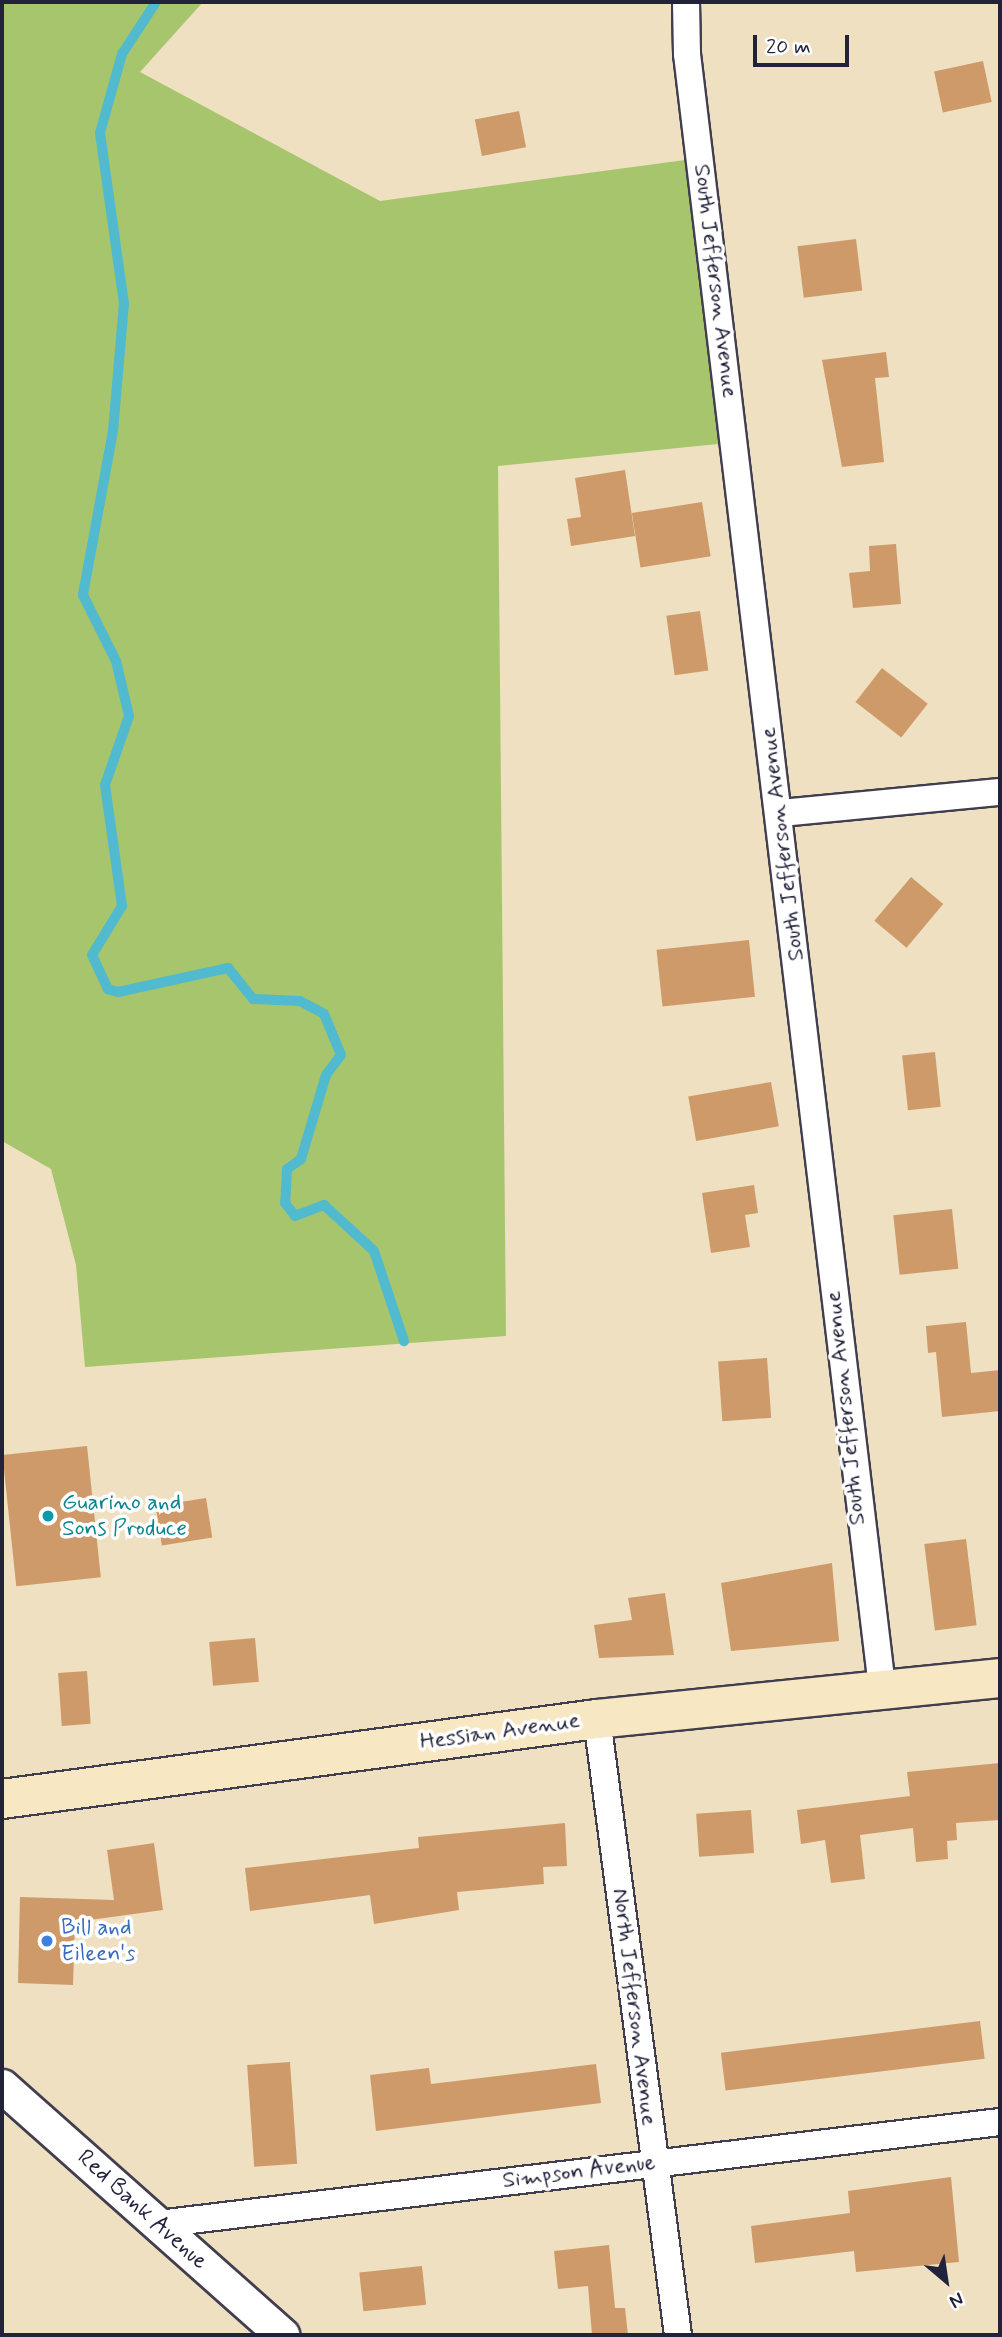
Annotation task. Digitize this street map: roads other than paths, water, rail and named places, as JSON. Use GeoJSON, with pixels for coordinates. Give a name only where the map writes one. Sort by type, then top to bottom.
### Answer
{"type":"FeatureCollection","features":[{"type":"Feature","properties":{"kind":"main road","name":"Hessian Avenue"},"geometry":{"type":"LineString","coordinates":[[2,1799],[597,1719],[882,1687],[1000,1678]]}},
{"type":"Feature","properties":{"kind":"street","name":"South Jefferson Avenue"},"geometry":{"type":"LineString","coordinates":[[686,2],[687,54],[781,813],[869,1618],[882,1687]]}},
{"type":"Feature","properties":{"kind":"street"},"geometry":{"type":"LineString","coordinates":[[781,813],[1000,792]]}},
{"type":"Feature","properties":{"kind":"street","name":"North Jefferson Avenue"},"geometry":{"type":"LineString","coordinates":[[597,1719],[653,2163],[678,2335]]}},
{"type":"Feature","properties":{"kind":"street","name":"Red Bank Avenue"},"geometry":{"type":"LineString","coordinates":[[2,2086],[282,2335]]}},
{"type":"Feature","properties":{"kind":"street","name":"Simpson Avenue"},"geometry":{"type":"LineString","coordinates":[[158,2224],[1000,2122]]}},
{"type":"Feature","properties":{"kind":"waterway"},"geometry":{"type":"LineString","coordinates":[[156,2],[122,54],[100,133],[124,303],[113,431],[83,595],[116,661],[129,716],[105,785],[122,906],[92,955],[108,989],[118,992],[228,968],[253,999],[300,1001],[324,1014],[341,1055],[326,1075],[301,1159],[287,1169],[285,1203],[295,1216],[324,1205],[374,1251],[404,1341]]}},
{"type":"Feature","properties":{"kind":"place","name":"Guarino and Sons Produce"},"geometry":{"type":"Point","coordinates":[48,1516]}},
{"type":"Feature","properties":{"kind":"place","name":"Bill and Eileen's"},"geometry":{"type":"Point","coordinates":[47,1941]}}]}
